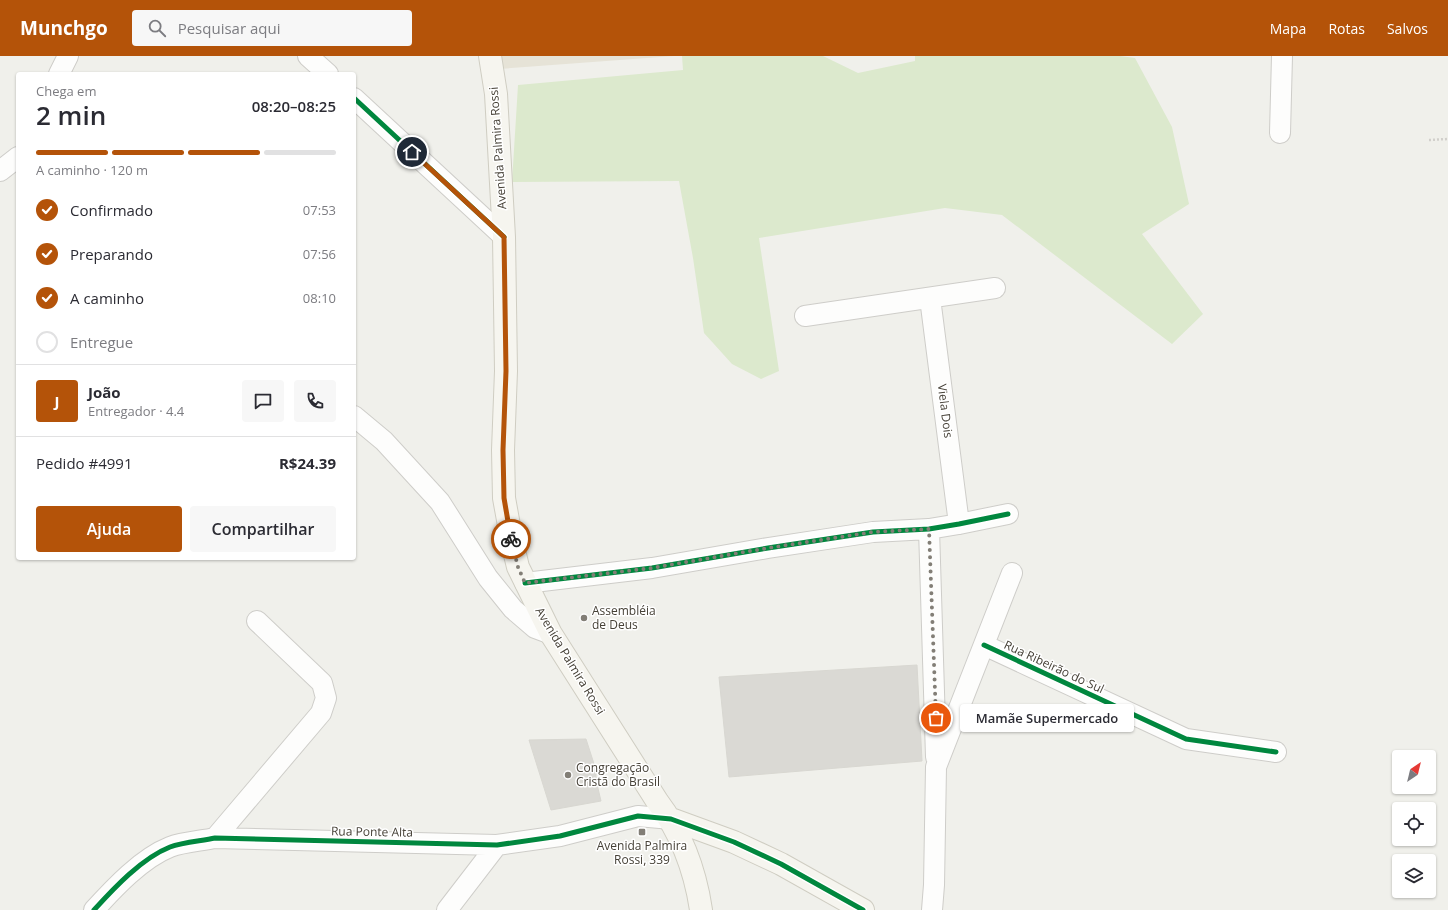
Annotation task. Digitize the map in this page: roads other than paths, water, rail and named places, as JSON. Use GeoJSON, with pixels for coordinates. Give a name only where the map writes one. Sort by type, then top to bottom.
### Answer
{"type":"FeatureCollection","features":[{"type":"Feature","properties":{"kind":"main road","name":"Avenida Palmira Rossi"},"geometry":{"type":"LineString","coordinates":[[490,56],[496,94],[504,237],[506,371],[503,450],[504,498],[518,567],[551,634],[657,801],[671,819],[688,854],[702,910]]}},
{"type":"Feature","properties":{"kind":"main road"},"geometry":{"type":"LineString","coordinates":[[671,819],[734,842],[781,864],[863,910]]}},
{"type":"Feature","properties":{"kind":"street"},"geometry":{"type":"LineString","coordinates":[[60,72],[68,56]]}},
{"type":"Feature","properties":{"kind":"street"},"geometry":{"type":"LineString","coordinates":[[308,56],[326,72]]}},
{"type":"Feature","properties":{"kind":"street"},"geometry":{"type":"LineString","coordinates":[[1280,133],[1282,56]]}},
{"type":"Feature","properties":{"kind":"street"},"geometry":{"type":"LineString","coordinates":[[356,100],[504,237]]}},
{"type":"Feature","properties":{"kind":"street"},"geometry":{"type":"LineString","coordinates":[[0,171],[16,159]]}},
{"type":"Feature","properties":{"kind":"street"},"geometry":{"type":"LineString","coordinates":[[805,316],[995,288]]}},
{"type":"Feature","properties":{"kind":"street","name":"Viela Dois"},"geometry":{"type":"LineString","coordinates":[[930,298],[959,524]]}},
{"type":"Feature","properties":{"kind":"street"},"geometry":{"type":"LineString","coordinates":[[356,418],[384,441],[440,502],[488,578],[513,609],[535,628],[551,634]]}},
{"type":"Feature","properties":{"kind":"street"},"geometry":{"type":"LineString","coordinates":[[525,583],[652,568],[873,532],[929,529],[1008,514]]}},
{"type":"Feature","properties":{"kind":"street"},"geometry":{"type":"LineString","coordinates":[[929,529],[936,767],[934,885],[932,910]]}},
{"type":"Feature","properties":{"kind":"street"},"geometry":{"type":"LineString","coordinates":[[936,767],[1012,573]]}},
{"type":"Feature","properties":{"kind":"street"},"geometry":{"type":"LineString","coordinates":[[215,838],[321,713],[326,698],[322,683],[257,621]]}},
{"type":"Feature","properties":{"kind":"street","name":"Rua Ribeirão do Sul"},"geometry":{"type":"LineString","coordinates":[[984,645],[1186,739],[1276,752]]}},
{"type":"Feature","properties":{"kind":"street","name":"Rua Ponte Alta"},"geometry":{"type":"LineString","coordinates":[[94,910],[119,884],[145,862],[170,847],[215,838],[497,845],[560,836],[638,816],[671,819]]}},
{"type":"Feature","properties":{"kind":"street"},"geometry":{"type":"LineString","coordinates":[[447,910],[497,845]]}},
{"type":"Feature","properties":{"kind":"place","name":"Assembléia de Deus"},"geometry":{"type":"Point","coordinates":[584,618]}},
{"type":"Feature","properties":{"kind":"place","name":"Mamãe Supermercado"},"geometry":{"type":"Point","coordinates":[936,718]}},
{"type":"Feature","properties":{"kind":"place","name":"Congregação Cristã do Brasil"},"geometry":{"type":"Point","coordinates":[568,775]}},
{"type":"Feature","properties":{"kind":"place","name":"Avenida Palmira Rossi, 339"},"geometry":{"type":"Point","coordinates":[642,832]}}]}
